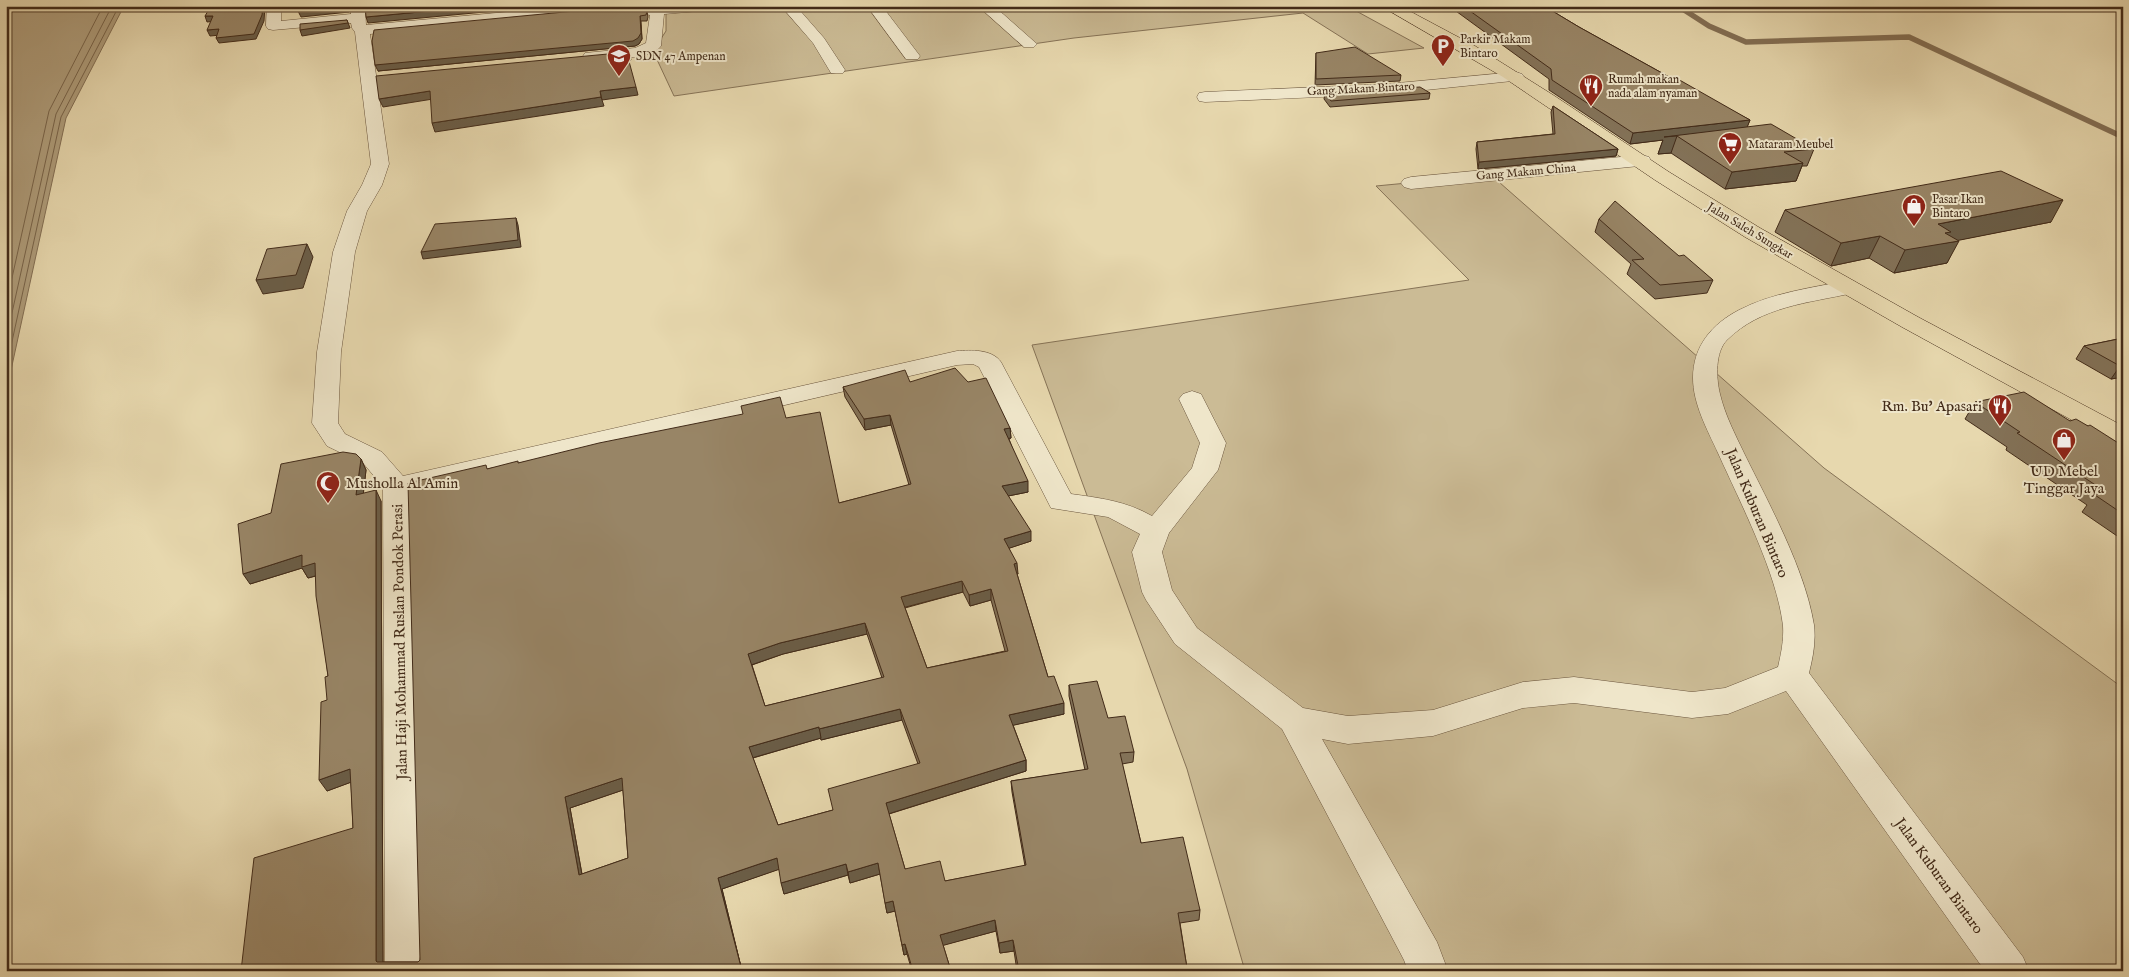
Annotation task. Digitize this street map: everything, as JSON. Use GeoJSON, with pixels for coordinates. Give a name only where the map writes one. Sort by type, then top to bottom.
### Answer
{"type":"FeatureCollection","features":[{"type":"Feature","properties":{"kind":"highway","name":"Jalan Saleh Sungkar"},"geometry":{"type":"LineString","coordinates":[[1388,6],[1431,27],[1641,153],[1706,204],[1845,288],[2123,437]]}},
{"type":"Feature","properties":{"kind":"street"},"geometry":{"type":"LineString","coordinates":[[274,6],[275,33],[359,18],[628,6]]}},
{"type":"Feature","properties":{"kind":"street"},"geometry":{"type":"LineString","coordinates":[[578,58],[636,52],[653,46],[656,37],[653,8],[710,6]]}},
{"type":"Feature","properties":{"kind":"street"},"geometry":{"type":"LineString","coordinates":[[788,6],[819,41],[838,70]]}},
{"type":"Feature","properties":{"kind":"street"},"geometry":{"type":"LineString","coordinates":[[874,6],[912,56]]}},
{"type":"Feature","properties":{"kind":"street"},"geometry":{"type":"LineString","coordinates":[[985,6],[1029,44]]}},
{"type":"Feature","properties":{"kind":"street","name":"Jalan Haji Mohammad Ruslan Pondok Perasi"},"geometry":{"type":"LineString","coordinates":[[359,18],[378,78],[380,164],[372,185],[357,211],[344,252],[329,352],[324,423],[336,440],[364,452],[397,486],[405,971]]}},
{"type":"Feature","properties":{"kind":"street","name":"Gang Makam Bintaro"},"geometry":{"type":"LineString","coordinates":[[1205,96],[1387,89],[1516,77]]}},
{"type":"Feature","properties":{"kind":"street","name":"Gang Makam China"},"geometry":{"type":"LineString","coordinates":[[1411,183],[1641,153]]}},
{"type":"Feature","properties":{"kind":"street","name":"Jalan Kuburan Bintaro"},"geometry":{"type":"LineString","coordinates":[[1845,288],[1786,299],[1768,305],[1753,312],[1718,336],[1710,348],[1706,362],[1707,393],[1782,566],[1798,621],[1798,656],[1792,675],[2009,971]]}},
{"type":"Feature","properties":{"kind":"street"},"geometry":{"type":"LineString","coordinates":[[397,486],[947,360],[975,357],[989,362],[1061,502],[1113,509],[1130,516],[1156,531]]}},
{"type":"Feature","properties":{"kind":"street"},"geometry":{"type":"LineString","coordinates":[[1192,399],[1213,443],[1205,470],[1177,502],[1156,531],[1148,552],[1157,592],[1186,636],[1294,720],[1423,955],[1428,971]]}},
{"type":"Feature","properties":{"kind":"street"},"geometry":{"type":"LineString","coordinates":[[1294,720],[1348,730],[1433,723],[1523,695],[1574,690],[1692,705],[1728,701],[1792,675]]}},
{"type":"Feature","properties":{"kind":"shaded area"},"geometry":{"type":"Polygon","coordinates":[[[666,6],[1347,6],[1424,48],[1368,54],[1303,13],[1074,38],[674,96],[653,51],[666,31],[666,6]]]}},
{"type":"Feature","properties":{"kind":"shaded area"},"geometry":{"type":"Polygon","coordinates":[[[1491,175],[1824,468],[2123,688],[2123,971],[1245,971],[1187,769],[1032,345],[1469,280],[1376,186],[1491,175]]]}},
{"type":"Feature","properties":{"kind":"water"},"geometry":{"type":"Polygon","coordinates":[[[6,6],[124,6],[66,118],[6,393],[6,6]]]}},
{"type":"Feature","properties":{"kind":"building"},"geometry":{"type":"Polygon","coordinates":[[[211,6],[263,6],[262,15],[254,34],[216,38],[219,29],[207,30],[213,16],[205,16],[211,6]]]}},
{"type":"Feature","properties":{"kind":"building"},"geometry":{"type":"Polygon","coordinates":[[[298,6],[347,6],[298,11],[298,6]]]}},
{"type":"Feature","properties":{"kind":"building"},"geometry":{"type":"Polygon","coordinates":[[[365,6],[484,6],[366,17],[365,6]]]}},
{"type":"Feature","properties":{"kind":"building"},"geometry":{"type":"Polygon","coordinates":[[[638,6],[641,10],[647,11],[646,15],[640,16],[641,33],[633,41],[375,65],[372,41],[374,30],[638,6]]]}},
{"type":"Feature","properties":{"kind":"building"},"geometry":{"type":"Polygon","coordinates":[[[1463,6],[1544,6],[1671,78],[1676,78],[1750,120],[1633,133],[1552,80],[1551,69],[1463,6]]]}},
{"type":"Feature","properties":{"kind":"building"},"geometry":{"type":"Polygon","coordinates":[[[347,20],[348,23],[300,30],[300,24],[347,20]]]}},
{"type":"Feature","properties":{"kind":"building"},"geometry":{"type":"Polygon","coordinates":[[[1355,47],[1401,75],[1316,79],[1316,53],[1355,47]]]}},
{"type":"Feature","properties":{"kind":"building"},"geometry":{"type":"Polygon","coordinates":[[[629,52],[627,54],[636,87],[600,91],[601,97],[432,123],[430,91],[379,99],[376,76],[629,52]]]}},
{"type":"Feature","properties":{"kind":"building"},"geometry":{"type":"Polygon","coordinates":[[[1420,87],[1430,93],[1331,101],[1325,93],[1420,87]]]}},
{"type":"Feature","properties":{"kind":"building"},"geometry":{"type":"Polygon","coordinates":[[[1553,106],[1618,149],[1479,162],[1477,142],[1555,134],[1553,106]]]}},
{"type":"Feature","properties":{"kind":"building"},"geometry":{"type":"Polygon","coordinates":[[[1771,124],[1814,149],[1784,152],[1803,163],[1732,172],[1677,136],[1664,137],[1771,124]]]}},
{"type":"Feature","properties":{"kind":"building"},"geometry":{"type":"Polygon","coordinates":[[[2001,171],[2063,200],[1938,224],[1951,232],[1945,233],[1959,241],[1905,250],[1880,236],[1841,243],[1785,210],[2001,171]]]}},
{"type":"Feature","properties":{"kind":"building"},"geometry":{"type":"Polygon","coordinates":[[[1615,201],[1679,256],[1684,255],[1713,280],[1660,285],[1632,260],[1644,259],[1599,219],[1615,201]]]}},
{"type":"Feature","properties":{"kind":"building"},"geometry":{"type":"Polygon","coordinates":[[[516,218],[518,240],[421,252],[435,224],[516,218]]]}},
{"type":"Feature","properties":{"kind":"building"},"geometry":{"type":"Polygon","coordinates":[[[307,244],[296,275],[256,280],[267,249],[307,244]]]}},
{"type":"Feature","properties":{"kind":"building"},"geometry":{"type":"Polygon","coordinates":[[[2123,338],[2123,366],[2084,346],[2123,338]]]}},
{"type":"Feature","properties":{"kind":"building"},"geometry":{"type":"Polygon","coordinates":[[[955,368],[968,382],[986,378],[1010,428],[1004,429],[1028,481],[1002,486],[1031,531],[1004,539],[1017,563],[1014,564],[1048,677],[1054,676],[1064,703],[1009,715],[1026,760],[886,803],[905,869],[940,861],[945,881],[1026,865],[1011,781],[1088,769],[1069,685],[1097,681],[1108,718],[1125,716],[1134,752],[1120,753],[1141,843],[1183,837],[1200,910],[1178,913],[1187,968],[1146,971],[1019,971],[1013,940],[999,943],[995,920],[940,935],[951,971],[913,971],[905,944],[902,945],[893,901],[885,903],[878,863],[848,872],[846,864],[781,883],[777,858],[718,878],[742,971],[241,971],[254,858],[353,828],[350,769],[319,780],[321,702],[327,700],[325,677],[328,676],[316,596],[315,563],[302,567],[302,555],[243,574],[238,524],[271,513],[281,464],[343,452],[356,454],[361,459],[356,495],[376,490],[376,961],[418,962],[420,960],[408,483],[486,465],[487,469],[518,461],[518,463],[599,443],[743,414],[741,406],[780,397],[786,418],[820,412],[839,503],[911,484],[890,415],[864,419],[843,387],[905,370],[910,382],[955,368]],[[962,581],[901,597],[927,668],[1008,651],[991,589],[969,595],[962,581]],[[865,623],[780,643],[748,654],[765,706],[884,677],[865,623]],[[900,709],[819,729],[819,727],[749,747],[778,825],[833,810],[828,789],[920,763],[900,709]],[[622,778],[565,797],[579,875],[628,858],[622,778]]]}},
{"type":"Feature","properties":{"kind":"building"},"geometry":{"type":"Polygon","coordinates":[[[2024,392],[2070,421],[2076,419],[2088,426],[2090,425],[2123,446],[2123,514],[2095,495],[2106,492],[2017,433],[2020,432],[1975,402],[2024,392]]]}},
{"type":"Feature","properties":{"kind":"waterway"},"geometry":{"type":"LineString","coordinates":[[1678,6],[1709,26],[1746,42],[1909,37],[2123,137]]}},
{"type":"Feature","properties":{"kind":"place","name":"Parkir Makam Bintaro"},"geometry":{"type":"Point","coordinates":[1443,67]}},
{"type":"Feature","properties":{"kind":"place","name":"SDN 47 Ampenan"},"geometry":{"type":"Point","coordinates":[619,77]}},
{"type":"Feature","properties":{"kind":"place","name":"Rumah makan nada alam nyaman"},"geometry":{"type":"Point","coordinates":[1591,107]}},
{"type":"Feature","properties":{"kind":"place","name":"Mataram Meubel"},"geometry":{"type":"Point","coordinates":[1730,165]}},
{"type":"Feature","properties":{"kind":"place","name":"Pasar Ikan Bintaro"},"geometry":{"type":"Point","coordinates":[1914,227]}},
{"type":"Feature","properties":{"kind":"place","name":"Rm. Bu' Apasari"},"geometry":{"type":"Point","coordinates":[2000,427]}},
{"type":"Feature","properties":{"kind":"place","name":"UD Mebel Tinggar Jaya"},"geometry":{"type":"Point","coordinates":[2064,461]}},
{"type":"Feature","properties":{"kind":"place","name":"Musholla Al Amin"},"geometry":{"type":"Point","coordinates":[328,504]}}]}
